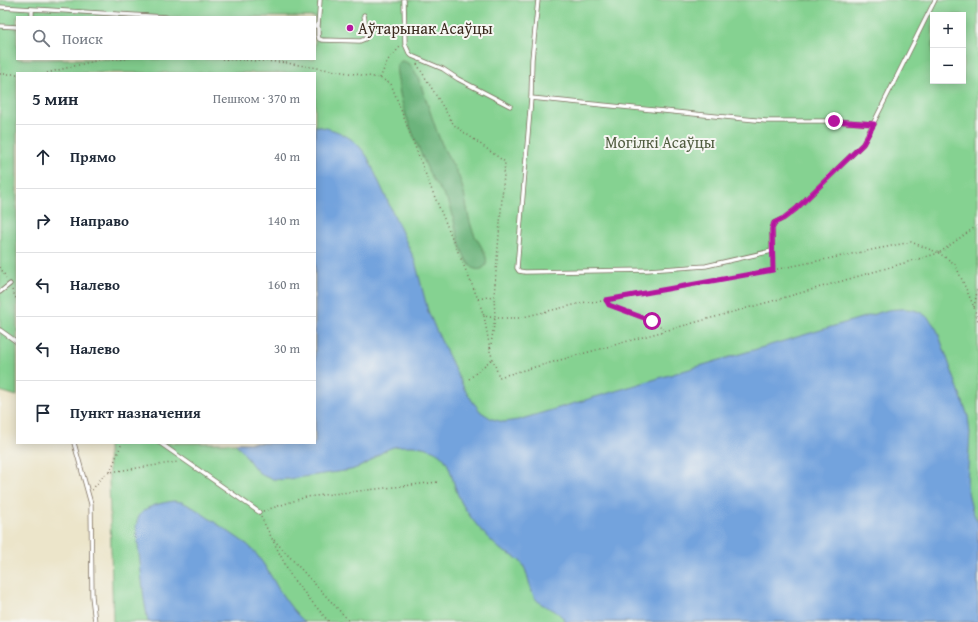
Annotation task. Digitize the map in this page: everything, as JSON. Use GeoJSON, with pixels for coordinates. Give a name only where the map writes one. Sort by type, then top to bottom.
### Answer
{"type":"FeatureCollection","features":[{"type":"Feature","properties":{"kind":"lane"},"geometry":{"type":"LineString","coordinates":[[320,0],[317,26],[319,39],[360,40],[364,38],[367,35],[364,15]]}},
{"type":"Feature","properties":{"kind":"lane"},"geometry":{"type":"LineString","coordinates":[[404,0],[405,44],[409,53],[412,56],[443,70],[510,106]]}},
{"type":"Feature","properties":{"kind":"lane"},"geometry":{"type":"LineString","coordinates":[[538,0],[532,59],[531,98],[517,268],[520,271],[525,272],[648,270],[706,266],[772,251],[772,229],[774,223],[796,209],[863,144],[935,0]]}},
{"type":"Feature","properties":{"kind":"lane"},"geometry":{"type":"LineString","coordinates":[[0,7],[149,16]]}},
{"type":"Feature","properties":{"kind":"lane"},"geometry":{"type":"LineString","coordinates":[[32,9],[32,16]]}},
{"type":"Feature","properties":{"kind":"lane"},"geometry":{"type":"LineString","coordinates":[[0,26],[16,27]]}},
{"type":"Feature","properties":{"kind":"lane"},"geometry":{"type":"LineString","coordinates":[[531,98],[766,121],[834,121],[874,124]]}},
{"type":"Feature","properties":{"kind":"lane"},"geometry":{"type":"LineString","coordinates":[[0,292],[10,284]]}},
{"type":"Feature","properties":{"kind":"lane"},"geometry":{"type":"LineString","coordinates":[[0,330],[16,341]]}},
{"type":"Feature","properties":{"kind":"lane"},"geometry":{"type":"LineString","coordinates":[[74,444],[91,504],[92,596],[95,622]]}},
{"type":"Feature","properties":{"kind":"lane"},"geometry":{"type":"LineString","coordinates":[[161,444],[259,512]]}},
{"type":"Feature","properties":{"kind":"path"},"geometry":{"type":"LineString","coordinates":[[380,78],[388,60],[398,48],[405,44]]}},
{"type":"Feature","properties":{"kind":"path"},"geometry":{"type":"LineString","coordinates":[[51,72],[98,60]]}},
{"type":"Feature","properties":{"kind":"path"},"geometry":{"type":"LineString","coordinates":[[241,60],[280,62],[380,78],[391,84],[431,188],[478,299],[484,316],[490,350]]}},
{"type":"Feature","properties":{"kind":"path"},"geometry":{"type":"LineString","coordinates":[[0,74],[16,74]]}},
{"type":"Feature","properties":{"kind":"path"},"geometry":{"type":"LineString","coordinates":[[484,316],[495,318],[519,318],[586,302],[606,300],[773,270],[911,242],[940,253],[978,225]]}},
{"type":"Feature","properties":{"kind":"path"},"geometry":{"type":"LineString","coordinates":[[772,251],[773,270]]}},
{"type":"Feature","properties":{"kind":"path"},"geometry":{"type":"LineString","coordinates":[[974,307],[978,287]]}},
{"type":"Feature","properties":{"kind":"path"},"geometry":{"type":"LineString","coordinates":[[478,299],[494,296]]}},
{"type":"Feature","properties":{"kind":"path"},"geometry":{"type":"LineString","coordinates":[[606,300],[609,305],[652,321],[667,330]]}},
{"type":"Feature","properties":{"kind":"path"},"geometry":{"type":"LineString","coordinates":[[469,379],[493,358]]}},
{"type":"Feature","properties":{"kind":"path"},"geometry":{"type":"LineString","coordinates":[[110,472],[122,444]]}},
{"type":"Feature","properties":{"kind":"path"},"geometry":{"type":"LineString","coordinates":[[88,495],[103,476],[110,472],[186,461]]}},
{"type":"Feature","properties":{"kind":"path"},"geometry":{"type":"LineString","coordinates":[[329,622],[292,578],[259,512],[306,497],[438,482]]}},
{"type":"Feature","properties":{"kind":"path"},"geometry":{"type":"LineString","coordinates":[[272,539],[350,622]]}},
{"type":"Feature","properties":{"kind":"green space","name":"Могілкі Асаўцы"},"geometry":{"type":"Polygon","coordinates":[[[0,0],[978,0],[978,622],[113,622],[108,444],[316,444],[316,72],[16,72],[16,396],[0,391],[0,0]]]}},
{"type":"Feature","properties":{"kind":"green space"},"geometry":{"type":"Polygon","coordinates":[[[401,61],[412,67],[421,84],[436,130],[462,184],[472,229],[487,261],[483,268],[476,269],[470,265],[465,257],[457,235],[450,205],[430,174],[412,132],[403,107],[399,89],[397,65],[401,61]]]}},
{"type":"Feature","properties":{"kind":"water"},"geometry":{"type":"Polygon","coordinates":[[[316,126],[323,127],[339,132],[352,140],[368,158],[415,261],[428,311],[436,330],[465,390],[481,412],[492,419],[504,422],[518,420],[888,310],[911,309],[923,314],[937,330],[968,416],[970,433],[967,487],[972,510],[978,522],[978,622],[566,622],[558,613],[542,604],[535,598],[525,569],[520,561],[500,549],[471,518],[459,497],[448,466],[442,456],[437,452],[419,446],[390,448],[368,463],[351,470],[289,479],[277,479],[262,475],[256,470],[236,444],[316,444],[316,126]]]}},
{"type":"Feature","properties":{"kind":"water"},"geometry":{"type":"Polygon","coordinates":[[[173,501],[182,502],[194,508],[248,545],[262,562],[286,601],[305,622],[148,622],[136,527],[137,522],[139,516],[146,509],[155,505],[173,501]]]}},
{"type":"Feature","properties":{"kind":"place","name":"Аўтарынак Асаўцы"},"geometry":{"type":"Point","coordinates":[350,28]}},
{"type":"Feature","properties":{"kind":"route"},"geometry":{"type":"LineString","coordinates":[[652,321],[609,305],[606,300],[773,270],[772,229],[774,223],[796,209],[863,144],[874,124],[834,121]]}}]}
